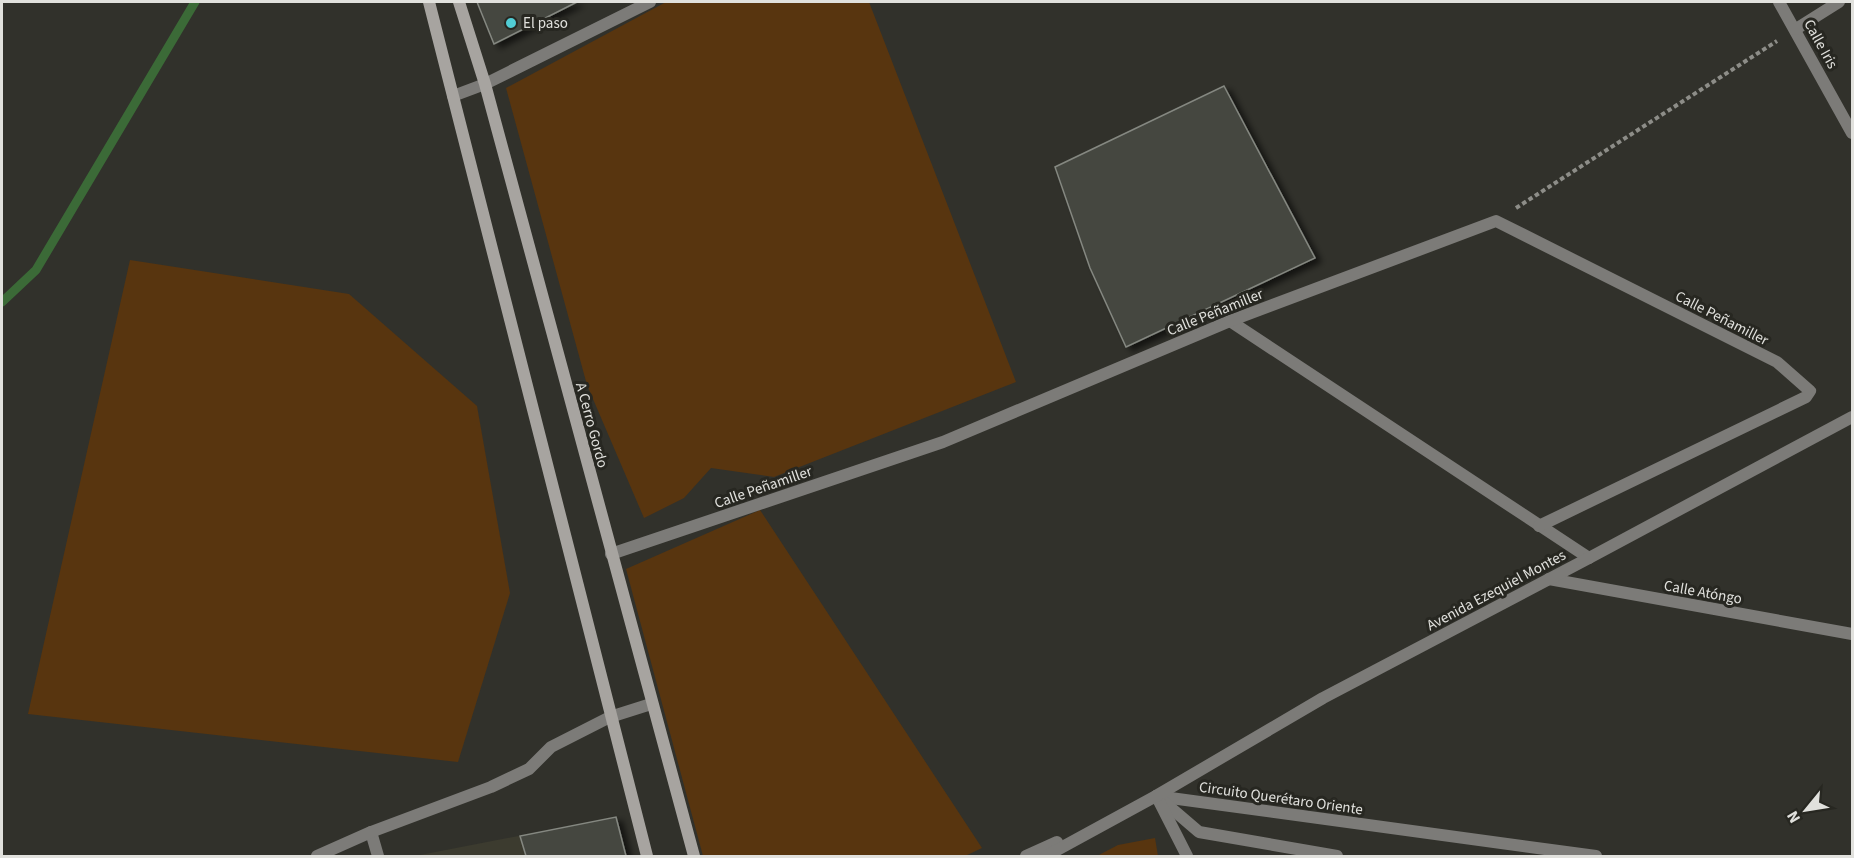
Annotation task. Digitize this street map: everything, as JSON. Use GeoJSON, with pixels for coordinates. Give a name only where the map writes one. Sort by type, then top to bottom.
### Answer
{"type":"FeatureCollection","features":[{"type":"Feature","properties":{"kind":"main road"},"geometry":{"type":"LineString","coordinates":[[429,2],[647,856]]}},
{"type":"Feature","properties":{"kind":"main road","name":"A Cerro Gordo"},"geometry":{"type":"LineString","coordinates":[[459,2],[484,84],[694,856]]}},
{"type":"Feature","properties":{"kind":"street"},"geometry":{"type":"LineString","coordinates":[[453,96],[484,84],[650,2]]}},
{"type":"Feature","properties":{"kind":"street","name":"Calle Iris"},"geometry":{"type":"LineString","coordinates":[[1779,2],[1852,133]]}},
{"type":"Feature","properties":{"kind":"street"},"geometry":{"type":"LineString","coordinates":[[1796,29],[1839,2]]}},
{"type":"Feature","properties":{"kind":"street","name":"Calle Peñamiller"},"geometry":{"type":"LineString","coordinates":[[611,554],[943,442],[1230,321],[1496,221],[1778,362],[1810,391],[1806,397],[1539,526]]}},
{"type":"Feature","properties":{"kind":"street"},"geometry":{"type":"LineString","coordinates":[[1230,321],[1589,558]]}},
{"type":"Feature","properties":{"kind":"street","name":"Avenida Ezequiel Montes"},"geometry":{"type":"LineString","coordinates":[[1046,856],[1156,796],[1323,698],[1852,417]]}},
{"type":"Feature","properties":{"kind":"street","name":"Calle Atóngo"},"geometry":{"type":"LineString","coordinates":[[1549,579],[1852,634]]}},
{"type":"Feature","properties":{"kind":"street"},"geometry":{"type":"LineString","coordinates":[[316,856],[371,832],[492,787],[529,769],[551,747],[610,717],[651,704]]}},
{"type":"Feature","properties":{"kind":"street"},"geometry":{"type":"LineString","coordinates":[[1156,796],[1187,856]]}},
{"type":"Feature","properties":{"kind":"street"},"geometry":{"type":"LineString","coordinates":[[1156,796],[1199,832],[1337,856]]}},
{"type":"Feature","properties":{"kind":"street","name":"Avenida Ezequiel Montes"},"geometry":{"type":"LineString","coordinates":[[1026,856],[1156,796]]}},
{"type":"Feature","properties":{"kind":"street","name":"Circuito Querétaro Oriente"},"geometry":{"type":"LineString","coordinates":[[1156,796],[1596,856]]}},
{"type":"Feature","properties":{"kind":"street"},"geometry":{"type":"LineString","coordinates":[[371,832],[378,856]]}},
{"type":"Feature","properties":{"kind":"street"},"geometry":{"type":"LineString","coordinates":[[1180,843],[1180,856]]}},
{"type":"Feature","properties":{"kind":"path"},"geometry":{"type":"LineString","coordinates":[[1496,221],[1796,29]]}},
{"type":"Feature","properties":{"kind":"shaded area"},"geometry":{"type":"Polygon","coordinates":[[[666,2],[869,2],[1016,382],[774,477],[711,468],[684,498],[644,518],[587,385],[506,88],[666,2]]]}},
{"type":"Feature","properties":{"kind":"shaded area"},"geometry":{"type":"Polygon","coordinates":[[[130,260],[349,294],[477,406],[510,593],[458,762],[28,714],[130,260]]]}},
{"type":"Feature","properties":{"kind":"shaded area"},"geometry":{"type":"Polygon","coordinates":[[[760,510],[982,848],[965,856],[703,856],[626,569],[760,510]]]}},
{"type":"Feature","properties":{"kind":"shaded area"},"geometry":{"type":"Polygon","coordinates":[[[616,817],[626,856],[415,856],[616,817]]]}},
{"type":"Feature","properties":{"kind":"shaded area"},"geometry":{"type":"Polygon","coordinates":[[[1155,838],[1158,856],[1097,856],[1118,845],[1155,838]]]}},
{"type":"Feature","properties":{"kind":"building","name":"El paso"},"geometry":{"type":"Polygon","coordinates":[[[477,2],[577,2],[494,44],[477,2]]]}},
{"type":"Feature","properties":{"kind":"building"},"geometry":{"type":"Polygon","coordinates":[[[1224,86],[1315,258],[1126,347],[1090,268],[1055,167],[1224,86]]]}},
{"type":"Feature","properties":{"kind":"building"},"geometry":{"type":"Polygon","coordinates":[[[616,817],[626,856],[526,856],[520,836],[616,817]]]}},
{"type":"Feature","properties":{"kind":"waterway"},"geometry":{"type":"LineString","coordinates":[[2,302],[36,270],[195,2]]}},
{"type":"Feature","properties":{"kind":"place","name":"El paso"},"geometry":{"type":"Point","coordinates":[511,23]}}]}
